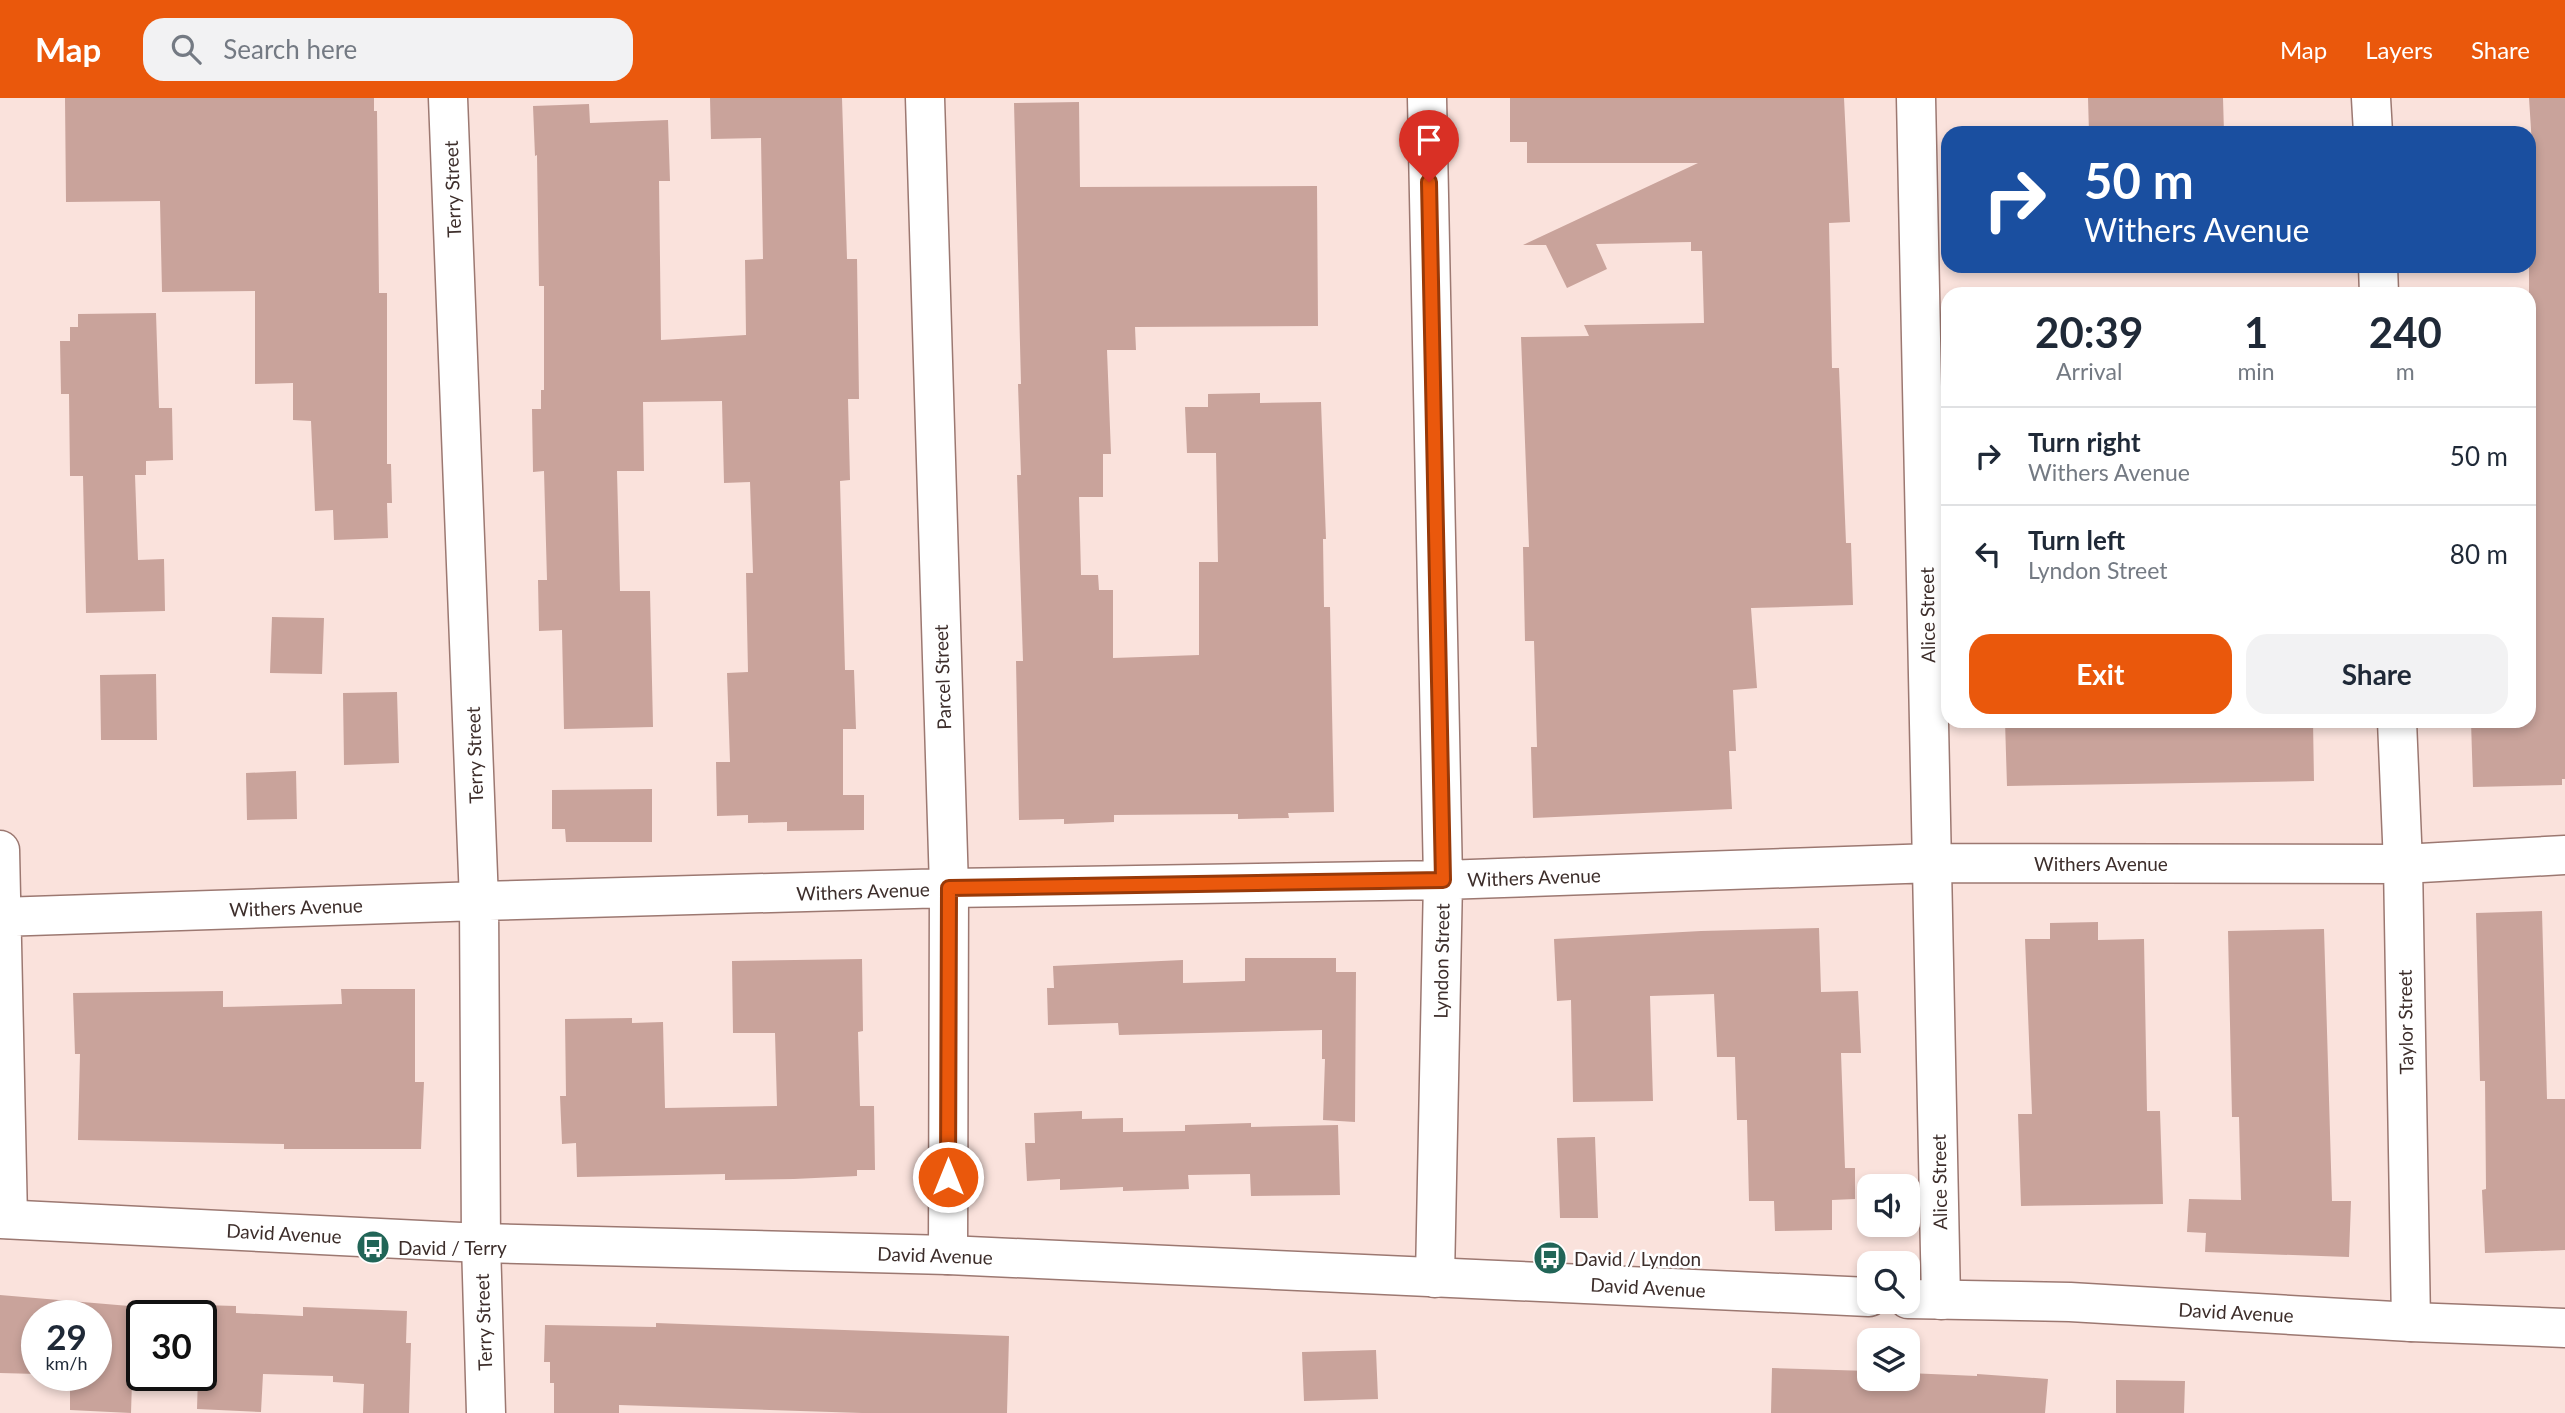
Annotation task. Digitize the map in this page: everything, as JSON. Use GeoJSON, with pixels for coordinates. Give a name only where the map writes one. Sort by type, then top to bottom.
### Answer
{"type":"FeatureCollection","features":[{"type":"Feature","properties":{"kind":"street","name":"Terry Street"},"geometry":{"type":"LineString","coordinates":[[448,98],[480,901],[481,1242],[486,1413]]}},
{"type":"Feature","properties":{"kind":"street","name":"Parcel Street"},"geometry":{"type":"LineString","coordinates":[[925,98],[949,888],[948,1255]]}},
{"type":"Feature","properties":{"kind":"street","name":"Lyndon Street"},"geometry":{"type":"LineString","coordinates":[[1427,98],[1443,880],[1435,1278]]}},
{"type":"Feature","properties":{"kind":"street","name":"Alice Street"},"geometry":{"type":"LineString","coordinates":[[1916,98],[1933,863],[1924,1300]]}},
{"type":"Feature","properties":{"kind":"street"},"geometry":{"type":"LineString","coordinates":[[2371,98],[2373,126]]}},
{"type":"Feature","properties":{"kind":"street","name":"Taylor Street"},"geometry":{"type":"LineString","coordinates":[[2397,728],[2403,864],[2411,1322]]}},
{"type":"Feature","properties":{"kind":"street"},"geometry":{"type":"LineString","coordinates":[[0,850],[4,1219]]}},
{"type":"Feature","properties":{"kind":"street","name":"Withers Avenue"},"geometry":{"type":"LineString","coordinates":[[1,917],[949,888],[1443,880],[1933,863],[2403,864],[2565,855]]}},
{"type":"Feature","properties":{"kind":"street","name":"David Avenue"},"geometry":{"type":"LineString","coordinates":[[4,1219],[481,1242],[948,1255],[1857,1296]]}},
{"type":"Feature","properties":{"kind":"street","name":"David Avenue"},"geometry":{"type":"LineString","coordinates":[[1924,1300],[2070,1302],[2565,1328]]}},
{"type":"Feature","properties":{"kind":"building"},"geometry":{"type":"Polygon","coordinates":[[[65,98],[374,98],[374,111],[377,111],[379,293],[387,293],[387,464],[391,464],[392,503],[387,503],[388,538],[334,540],[333,510],[315,511],[311,421],[293,420],[293,383],[255,384],[255,291],[162,292],[160,201],[66,202],[65,98]]]}},
{"type":"Feature","properties":{"kind":"building"},"geometry":{"type":"Polygon","coordinates":[[[710,98],[842,98],[847,259],[857,259],[859,399],[848,399],[850,480],[840,481],[845,670],[854,670],[856,729],[843,729],[843,795],[864,795],[864,830],[787,831],[787,822],[748,823],[748,815],[717,816],[716,762],[730,762],[727,673],[748,672],[746,573],[753,573],[750,482],[724,483],[722,401],[643,402],[644,471],[617,471],[620,591],[650,591],[653,727],[564,729],[562,630],[539,631],[538,580],[547,580],[544,471],[533,472],[532,409],[541,409],[541,390],[544,390],[544,286],[539,286],[537,155],[535,156],[533,106],[589,104],[590,123],[668,120],[670,181],[659,181],[661,340],[746,335],[745,260],[763,259],[761,138],[711,139],[710,98]]]}},
{"type":"Feature","properties":{"kind":"building"},"geometry":{"type":"Polygon","coordinates":[[[1510,98],[1844,98],[1850,222],[1829,223],[1832,368],[1839,368],[1846,543],[1851,543],[1853,605],[1751,608],[1757,688],[1733,690],[1736,751],[1729,751],[1732,809],[1533,818],[1531,747],[1537,747],[1534,641],[1525,641],[1523,547],[1529,547],[1521,337],[1589,336],[1584,325],[1704,323],[1702,251],[1691,251],[1691,242],[1596,244],[1607,269],[1567,288],[1546,245],[1523,245],[1698,163],[1527,163],[1527,142],[1510,142],[1510,98]]]}},
{"type":"Feature","properties":{"kind":"building"},"geometry":{"type":"Polygon","coordinates":[[[2088,98],[2223,98],[2224,126],[2089,126],[2088,98]]]}},
{"type":"Feature","properties":{"kind":"building"},"geometry":{"type":"Polygon","coordinates":[[[2529,98],[2565,98],[2565,779],[2562,779],[2562,785],[2473,787],[2471,728],[2536,728],[2536,287],[2529,287],[2529,273],[2536,273],[2536,126],[2531,126],[2529,98]]]}},
{"type":"Feature","properties":{"kind":"building"},"geometry":{"type":"Polygon","coordinates":[[[1079,102],[1080,187],[1317,186],[1318,326],[1135,327],[1136,350],[1107,350],[1111,454],[1103,454],[1103,497],[1079,497],[1081,575],[1098,575],[1099,590],[1113,590],[1113,658],[1199,655],[1199,562],[1218,562],[1216,453],[1187,453],[1185,407],[1208,407],[1208,394],[1260,393],[1260,403],[1321,402],[1326,539],[1323,539],[1324,607],[1330,607],[1334,812],[1288,813],[1289,818],[1238,819],[1238,814],[1114,815],[1114,822],[1064,824],[1064,819],[1019,820],[1016,661],[1023,661],[1017,475],[1021,475],[1018,384],[1021,384],[1014,103],[1079,102]]]}},
{"type":"Feature","properties":{"kind":"building"},"geometry":{"type":"Polygon","coordinates":[[[156,313],[159,408],[172,408],[173,460],[146,461],[146,475],[135,475],[138,560],[164,559],[165,611],[86,613],[83,476],[70,476],[69,394],[61,394],[60,341],[70,341],[70,327],[78,327],[78,314],[156,313]]]}},
{"type":"Feature","properties":{"kind":"building"},"geometry":{"type":"Polygon","coordinates":[[[272,617],[324,618],[322,674],[270,673],[272,617]]]}},
{"type":"Feature","properties":{"kind":"building"},"geometry":{"type":"Polygon","coordinates":[[[156,674],[157,740],[101,740],[100,675],[156,674]]]}},
{"type":"Feature","properties":{"kind":"building"},"geometry":{"type":"Polygon","coordinates":[[[397,692],[399,763],[344,765],[343,693],[397,692]]]}},
{"type":"Feature","properties":{"kind":"building"},"geometry":{"type":"Polygon","coordinates":[[[2005,728],[2313,728],[2314,781],[2007,786],[2005,728]]]}},
{"type":"Feature","properties":{"kind":"building"},"geometry":{"type":"Polygon","coordinates":[[[296,771],[297,819],[247,820],[246,773],[296,771]]]}},
{"type":"Feature","properties":{"kind":"building"},"geometry":{"type":"Polygon","coordinates":[[[652,789],[652,842],[566,842],[565,829],[552,829],[552,790],[652,789]]]}},
{"type":"Feature","properties":{"kind":"building"},"geometry":{"type":"Polygon","coordinates":[[[2542,911],[2547,1099],[2565,1099],[2565,1250],[2485,1253],[2482,1190],[2486,1189],[2485,1081],[2480,1081],[2476,913],[2542,911]]]}},
{"type":"Feature","properties":{"kind":"building"},"geometry":{"type":"Polygon","coordinates":[[[2098,922],[2098,940],[2144,939],[2147,1111],[2160,1111],[2163,1204],[2021,1206],[2018,1114],[2032,1114],[2025,939],[2050,939],[2050,923],[2098,922]]]}},
{"type":"Feature","properties":{"kind":"building"},"geometry":{"type":"Polygon","coordinates":[[[1819,928],[1821,992],[1858,991],[1861,1053],[1841,1053],[1845,1168],[1855,1168],[1855,1199],[1832,1200],[1832,1230],[1775,1231],[1774,1201],[1749,1201],[1747,1120],[1737,1120],[1735,1057],[1717,1057],[1714,994],[1650,996],[1653,1101],[1573,1102],[1571,1000],[1557,1001],[1554,939],[1819,928]]]}},
{"type":"Feature","properties":{"kind":"building"},"geometry":{"type":"Polygon","coordinates":[[[2324,929],[2332,1201],[2351,1201],[2349,1257],[2205,1252],[2206,1233],[2187,1232],[2189,1199],[2241,1200],[2239,1117],[2232,1117],[2228,931],[2324,929]]]}},
{"type":"Feature","properties":{"kind":"building"},"geometry":{"type":"Polygon","coordinates":[[[1245,958],[1336,958],[1336,972],[1356,972],[1355,1122],[1323,1120],[1325,1059],[1322,1059],[1322,1030],[1119,1035],[1118,1023],[1048,1025],[1047,988],[1054,988],[1053,966],[1183,960],[1183,983],[1245,981],[1245,958]]]}},
{"type":"Feature","properties":{"kind":"building"},"geometry":{"type":"Polygon","coordinates":[[[862,959],[863,1031],[858,1032],[860,1106],[874,1106],[875,1170],[857,1170],[857,1176],[794,1179],[725,1180],[725,1174],[577,1177],[576,1143],[562,1144],[560,1096],[566,1096],[565,1019],[632,1018],[632,1023],[663,1022],[665,1108],[777,1106],[775,1033],[733,1033],[732,961],[862,959]]]}},
{"type":"Feature","properties":{"kind":"building"},"geometry":{"type":"Polygon","coordinates":[[[341,989],[415,989],[415,1082],[424,1082],[421,1149],[284,1149],[284,1144],[78,1140],[80,1054],[75,1054],[73,993],[223,991],[223,1007],[342,1004],[341,989]]]}},
{"type":"Feature","properties":{"kind":"building"},"geometry":{"type":"Polygon","coordinates":[[[1082,1111],[1082,1119],[1123,1118],[1123,1132],[1185,1131],[1185,1125],[1338,1125],[1340,1195],[1251,1196],[1250,1174],[1188,1175],[1189,1189],[1123,1191],[1123,1187],[1060,1190],[1060,1179],[1027,1181],[1025,1143],[1035,1143],[1034,1113],[1082,1111]]]}},
{"type":"Feature","properties":{"kind":"building"},"geometry":{"type":"Polygon","coordinates":[[[1595,1137],[1598,1218],[1560,1218],[1557,1138],[1595,1137]]]}},
{"type":"Feature","properties":{"kind":"building"},"geometry":{"type":"Polygon","coordinates":[[[0,1295],[59,1300],[21,1300],[21,1374],[0,1373],[0,1295]]]}},
{"type":"Feature","properties":{"kind":"building"},"geometry":{"type":"Polygon","coordinates":[[[112,1305],[126,1306],[126,1391],[132,1391],[131,1413],[70,1410],[70,1391],[112,1391],[112,1305]]]}},
{"type":"Feature","properties":{"kind":"building"},"geometry":{"type":"Polygon","coordinates":[[[217,1305],[236,1306],[236,1313],[303,1316],[303,1307],[407,1311],[406,1343],[411,1343],[409,1413],[363,1413],[364,1384],[333,1382],[333,1376],[263,1374],[261,1412],[197,1409],[198,1391],[217,1391],[217,1305]]]}},
{"type":"Feature","properties":{"kind":"building"},"geometry":{"type":"Polygon","coordinates":[[[656,1323],[1009,1336],[1007,1413],[862,1413],[619,1405],[619,1413],[554,1413],[554,1383],[550,1383],[550,1362],[544,1362],[545,1325],[656,1327],[656,1323]]]}},
{"type":"Feature","properties":{"kind":"building"},"geometry":{"type":"Polygon","coordinates":[[[1376,1350],[1378,1399],[1304,1401],[1302,1352],[1376,1350]]]}},
{"type":"Feature","properties":{"kind":"building"},"geometry":{"type":"Polygon","coordinates":[[[1772,1368],[1857,1371],[1857,1391],[1920,1391],[1920,1374],[2048,1379],[2045,1413],[1771,1413],[1772,1368]]]}},
{"type":"Feature","properties":{"kind":"building"},"geometry":{"type":"Polygon","coordinates":[[[2116,1380],[2185,1381],[2184,1413],[2116,1413],[2116,1380]]]}},
{"type":"Feature","properties":{"kind":"place","name":"David / Terry"},"geometry":{"type":"Point","coordinates":[373,1247]}},
{"type":"Feature","properties":{"kind":"place","name":"David / Lyndon"},"geometry":{"type":"Point","coordinates":[1550,1258]}},
{"type":"Feature","properties":{"kind":"route"},"geometry":{"type":"LineString","coordinates":[[948,1177],[949,888],[1443,880],[1429,182]]}}]}
